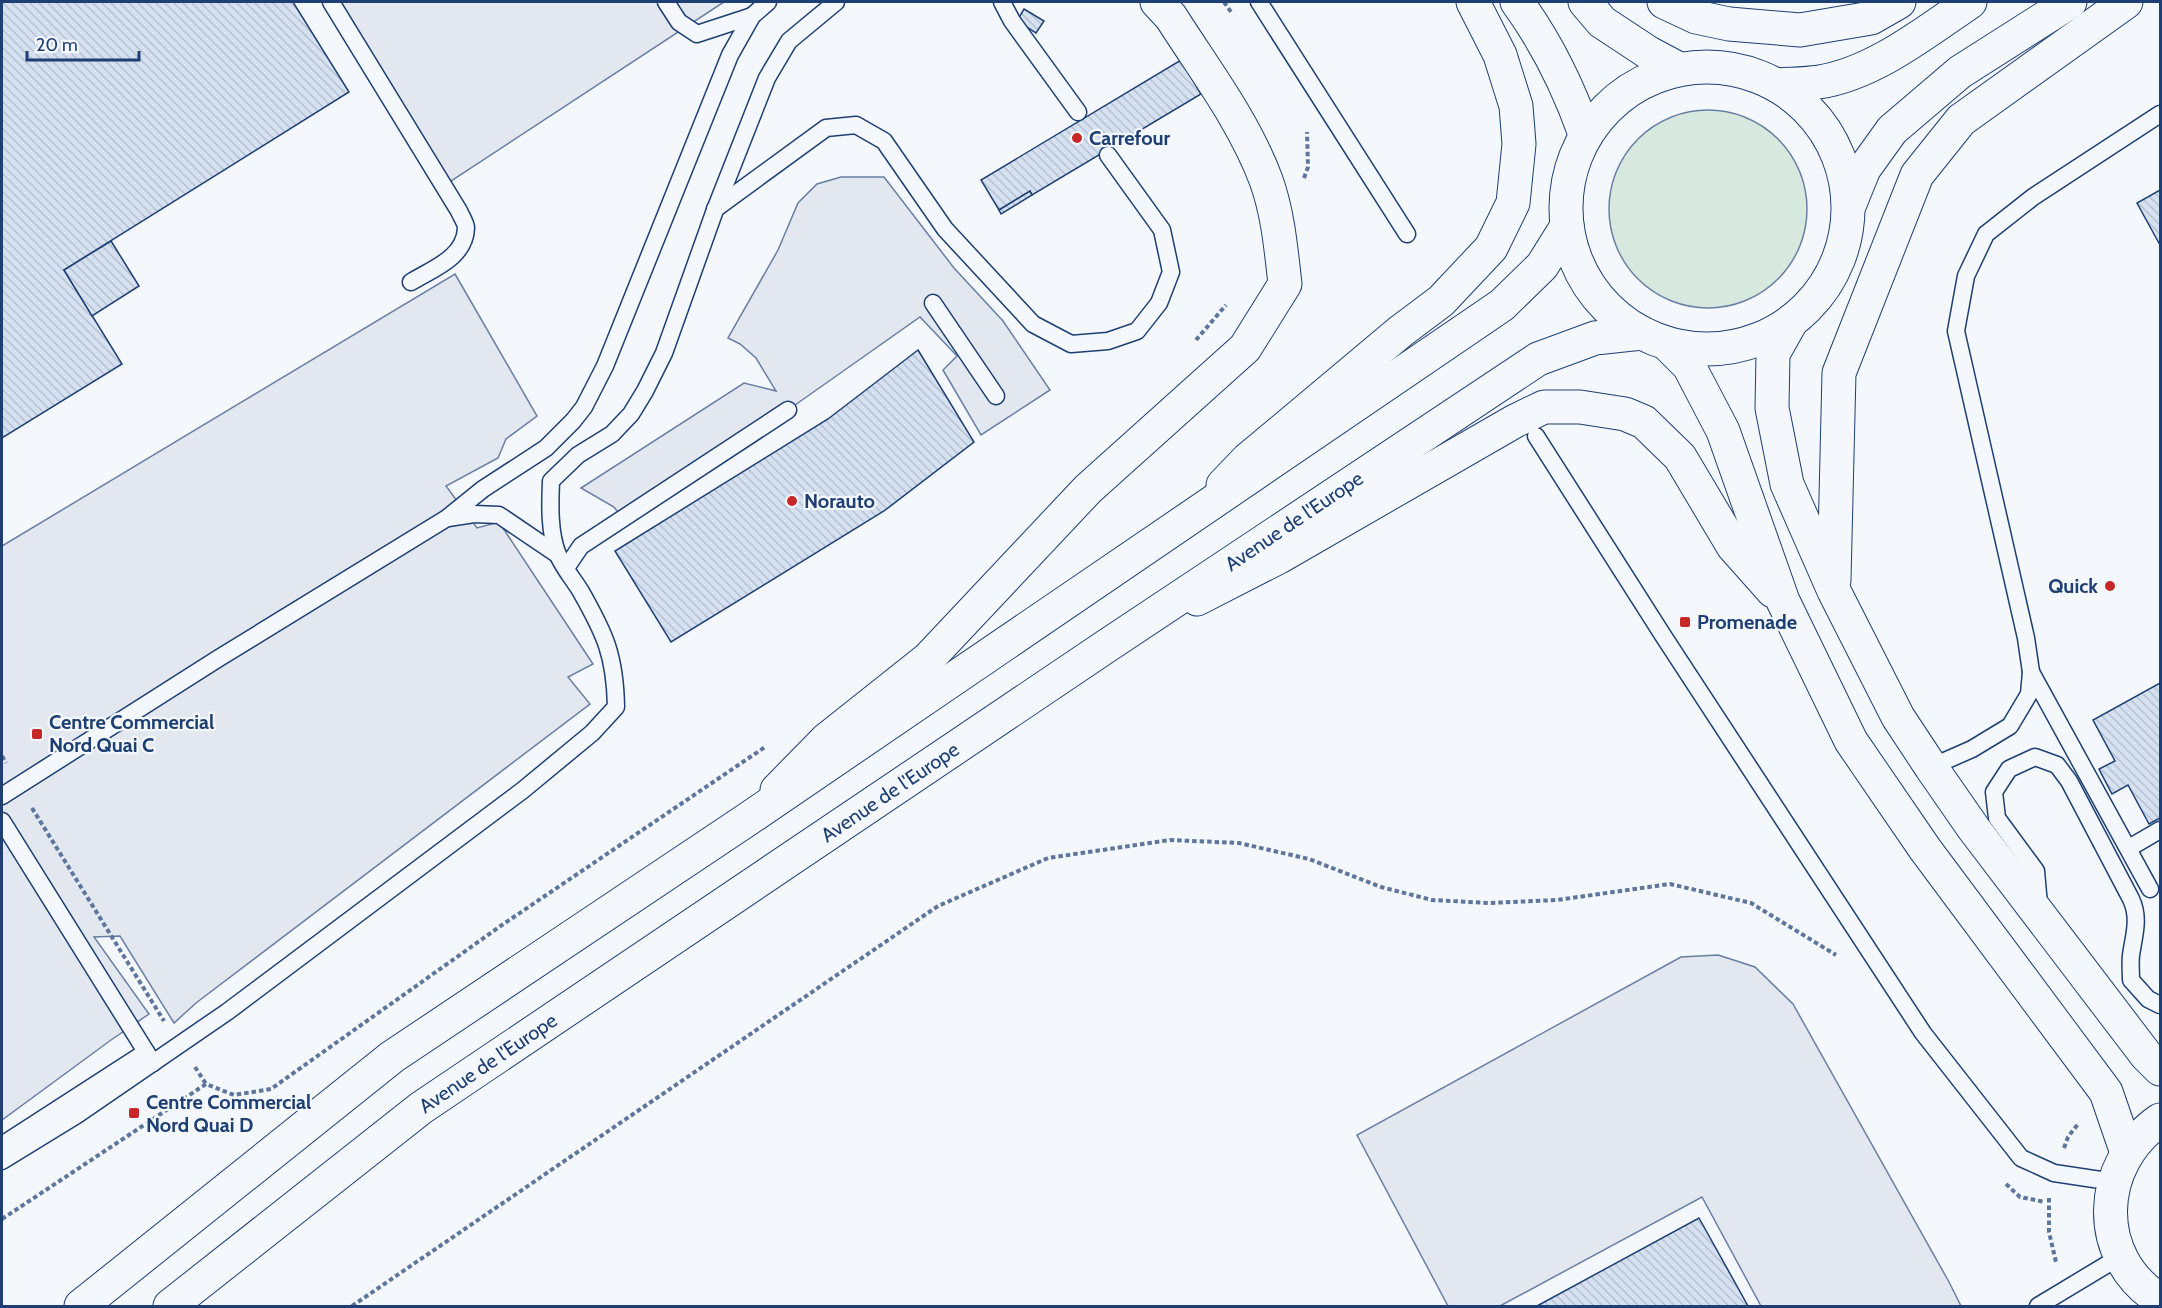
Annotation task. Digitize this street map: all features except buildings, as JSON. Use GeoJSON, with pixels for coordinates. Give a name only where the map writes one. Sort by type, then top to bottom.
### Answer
{"type":"FeatureCollection","features":[{"type":"Feature","properties":{"kind":"street"},"geometry":{"type":"LineString","coordinates":[[748,819],[826,740],[928,659],[1088,489],[1245,348],[1285,284],[1276,217],[1267,182],[1250,141],[1171,17],[1157,2]]}},
{"type":"Feature","properties":{"kind":"street"},"geometry":{"type":"LineString","coordinates":[[1190,519],[1247,460],[1401,331],[1441,302],[1491,248],[1513,203],[1519,144],[1516,105],[1500,55],[1473,2]]}},
{"type":"Feature","properties":{"kind":"street"},"geometry":{"type":"LineString","coordinates":[[1517,2],[1537,29],[1552,55],[1574,102],[1585,134]]}},
{"type":"Feature","properties":{"kind":"street"},"geometry":{"type":"LineString","coordinates":[[1585,2],[1602,22],[1649,53],[1679,69]]}},
{"type":"Feature","properties":{"kind":"street"},"geometry":{"type":"LineString","coordinates":[[1664,2],[1696,17],[1718,22],[1800,30],[1871,18],[1899,2]]}},
{"type":"Feature","properties":{"kind":"street"},"geometry":{"type":"LineString","coordinates":[[1777,85],[1820,82],[1865,68],[1970,2]]}},
{"type":"Feature","properties":{"kind":"street"},"geometry":{"type":"LineString","coordinates":[[1848,208],[1864,169],[1892,130],[1960,72],[2070,2]]}},
{"type":"Feature","properties":{"kind":"street"},"geometry":{"type":"LineString","coordinates":[[1834,591],[1839,373],[1917,175],[1961,120],[2126,2]]}},
{"type":"Feature","properties":{"kind":"street"},"geometry":{"type":"LineString","coordinates":[[1654,338],[1684,348],[1722,348],[1758,340],[1791,322],[1818,296],[1829,280],[1844,245],[1848,208],[1847,186],[1834,146],[1824,128],[1795,96],[1777,85],[1739,70],[1719,66],[1679,69],[1656,75],[1635,85],[1608,107],[1585,134],[1571,169],[1567,188],[1567,226],[1572,248],[1591,288],[1606,306],[1623,321],[1654,338],[1689,366],[1723,431],[1783,601],[1851,741],[1925,849],[2106,1092],[2120,1167]]}},
{"type":"Feature","properties":{"kind":"street"},"geometry":{"type":"LineString","coordinates":[[81,1306],[392,1057],[748,819],[1502,305],[1542,266],[1567,226]]}},
{"type":"Feature","properties":{"kind":"street"},"geometry":{"type":"LineString","coordinates":[[1791,322],[1773,354],[1772,408],[1787,484],[1834,591],[1898,717],[1974,829],[2146,1055],[2160,1069]]}},
{"type":"Feature","properties":{"kind":"street","name":"Avenue de l'Europe"},"geometry":{"type":"LineString","coordinates":[[170,1306],[421,1108],[1105,647],[1538,359],[1595,338],[1654,338]]}},
{"type":"Feature","properties":{"kind":"street"},"geometry":{"type":"LineString","coordinates":[[1105,647],[1279,557],[1515,421],[1544,407],[1580,406],[1600,409],[1625,414],[1644,422],[1680,457],[1733,546],[1783,601]]}},
{"type":"Feature","properties":{"kind":"street"},"geometry":{"type":"LineString","coordinates":[[2160,1120],[2145,1131],[2120,1167],[2110,1207],[2112,1232],[2121,1256],[2136,1279],[2160,1300]]}},
{"type":"Feature","properties":{"kind":"lane"},"geometry":{"type":"LineString","coordinates":[[331,2],[466,226],[462,247],[455,256],[411,282]]}},
{"type":"Feature","properties":{"kind":"lane"},"geometry":{"type":"LineString","coordinates":[[666,2],[679,22],[697,34],[752,16]]}},
{"type":"Feature","properties":{"kind":"lane"},"geometry":{"type":"LineString","coordinates":[[2,796],[219,658],[447,518],[483,489],[546,448],[573,421],[584,407],[605,366],[730,55],[752,16],[768,2]]}},
{"type":"Feature","properties":{"kind":"lane"},"geometry":{"type":"LineString","coordinates":[[2,1145],[149,1058],[179,1045],[265,984],[523,790],[592,733],[616,707],[612,660],[602,629],[562,561],[549,510],[551,482],[578,455],[612,434],[631,414],[645,391],[664,353],[715,210],[767,78],[789,41],[836,2]]}},
{"type":"Feature","properties":{"kind":"lane"},"geometry":{"type":"LineString","coordinates":[[1002,2],[1012,21],[1078,112]]}},
{"type":"Feature","properties":{"kind":"lane"},"geometry":{"type":"LineString","coordinates":[[1259,2],[1407,234]]}},
{"type":"Feature","properties":{"kind":"lane"},"geometry":{"type":"LineString","coordinates":[[1932,767],[1972,749],[2010,726],[2029,694],[2031,672],[2026,638],[1956,331],[1966,276],[1986,234],[2034,197],[2160,114]]}},
{"type":"Feature","properties":{"kind":"lane"},"geometry":{"type":"LineString","coordinates":[[715,210],[826,128],[856,125],[884,141],[945,229],[1033,324],[1071,344],[1108,340],[1137,331],[1159,303],[1172,272],[1162,230],[1108,155]]}},
{"type":"Feature","properties":{"kind":"lane"},"geometry":{"type":"LineString","coordinates":[[933,303],[996,396]]}},
{"type":"Feature","properties":{"kind":"lane"},"geometry":{"type":"LineString","coordinates":[[562,561],[581,546],[788,410]]}},
{"type":"Feature","properties":{"kind":"lane"},"geometry":{"type":"LineString","coordinates":[[1536,436],[1664,637],[1923,1033],[2021,1158],[2054,1173],[2120,1167]]}},
{"type":"Feature","properties":{"kind":"lane"},"geometry":{"type":"LineString","coordinates":[[447,518],[474,514],[499,515],[562,561]]}},
{"type":"Feature","properties":{"kind":"lane"},"geometry":{"type":"LineString","coordinates":[[2031,672],[2129,848],[2155,889],[2131,898]]}},
{"type":"Feature","properties":{"kind":"lane"},"geometry":{"type":"LineString","coordinates":[[2039,915],[2036,871],[1997,818],[1994,792],[2009,769],[2035,757],[2056,765],[2069,781],[2131,898],[2136,909],[2130,957],[2131,980],[2148,999],[2160,1005]]}},
{"type":"Feature","properties":{"kind":"lane"},"geometry":{"type":"LineString","coordinates":[[2,821],[149,1058]]}},
{"type":"Feature","properties":{"kind":"lane"},"geometry":{"type":"LineString","coordinates":[[2129,848],[2160,830]]}},
{"type":"Feature","properties":{"kind":"lane"},"geometry":{"type":"LineString","coordinates":[[2,1161],[77,1114],[149,1058]]}},
{"type":"Feature","properties":{"kind":"lane"},"geometry":{"type":"LineString","coordinates":[[2038,1306],[2121,1256]]}},
{"type":"Feature","properties":{"kind":"path"},"geometry":{"type":"LineString","coordinates":[[1224,2],[1237,21]]}},
{"type":"Feature","properties":{"kind":"path"},"geometry":{"type":"LineString","coordinates":[[1276,217],[1294,204],[1308,167],[1307,128]]}},
{"type":"Feature","properties":{"kind":"path"},"geometry":{"type":"LineString","coordinates":[[1193,343],[1230,301]]}},
{"type":"Feature","properties":{"kind":"path"},"geometry":{"type":"LineString","coordinates":[[2,756],[179,1045],[206,1084],[234,1095],[271,1089],[502,925],[774,742]]}},
{"type":"Feature","properties":{"kind":"path"},"geometry":{"type":"LineString","coordinates":[[352,1306],[938,906],[1048,858],[1170,840],[1239,843],[1309,859],[1381,887],[1432,900],[1489,903],[1557,900],[1670,884],[1751,903],[1840,957]]}},
{"type":"Feature","properties":{"kind":"path"},"geometry":{"type":"LineString","coordinates":[[2,1220],[206,1084]]}},
{"type":"Feature","properties":{"kind":"path"},"geometry":{"type":"LineString","coordinates":[[2005,1183],[2020,1197],[2049,1202]]}},
{"type":"Feature","properties":{"kind":"shaded area"},"geometry":{"type":"Polygon","coordinates":[[[325,2],[724,2],[439,189],[325,2]]]}},
{"type":"Feature","properties":{"kind":"shaded area"},"geometry":{"type":"Polygon","coordinates":[[[1698,110],[1718,110],[1746,117],[1771,132],[1785,146],[1800,171],[1807,199],[1807,219],[1800,247],[1785,272],[1771,286],[1737,304],[1718,308],[1698,308],[1670,301],[1645,286],[1631,272],[1613,238],[1609,219],[1609,199],[1616,171],[1631,146],[1645,132],[1679,114],[1698,110]]]}},
{"type":"Feature","properties":{"kind":"shaded area"},"geometry":{"type":"Polygon","coordinates":[[[841,177],[884,177],[954,268],[1003,321],[1050,390],[981,435],[943,370],[957,356],[920,317],[788,410],[623,519],[614,507],[581,488],[744,383],[776,391],[756,358],[740,344],[728,338],[778,250],[798,203],[817,184],[841,177]]]}},
{"type":"Feature","properties":{"kind":"shaded area"},"geometry":{"type":"Polygon","coordinates":[[[455,274],[537,416],[506,439],[498,458],[446,486],[477,528],[499,522],[593,664],[568,677],[590,704],[196,1003],[174,1023],[120,936],[94,937],[149,1014],[2,1120],[2,546],[455,274]]]}},
{"type":"Feature","properties":{"kind":"shaded area"},"geometry":{"type":"Polygon","coordinates":[[[1718,955],[1755,967],[1793,1004],[1961,1306],[1761,1306],[1702,1197],[1500,1306],[1448,1306],[1357,1135],[1681,957],[1718,955]]]}},
{"type":"Feature","properties":{"kind":"place","name":"Carrefour"},"geometry":{"type":"Point","coordinates":[1077,138]}},
{"type":"Feature","properties":{"kind":"place","name":"Norauto"},"geometry":{"type":"Point","coordinates":[792,501]}},
{"type":"Feature","properties":{"kind":"place","name":"Quick"},"geometry":{"type":"Point","coordinates":[2110,586]}},
{"type":"Feature","properties":{"kind":"place","name":"Promenade"},"geometry":{"type":"Point","coordinates":[1685,622]}},
{"type":"Feature","properties":{"kind":"place","name":"Centre Commercial Nord Quai C"},"geometry":{"type":"Point","coordinates":[37,734]}},
{"type":"Feature","properties":{"kind":"place","name":"Centre Commercial Nord Quai D"},"geometry":{"type":"Point","coordinates":[134,1113]}}]}
